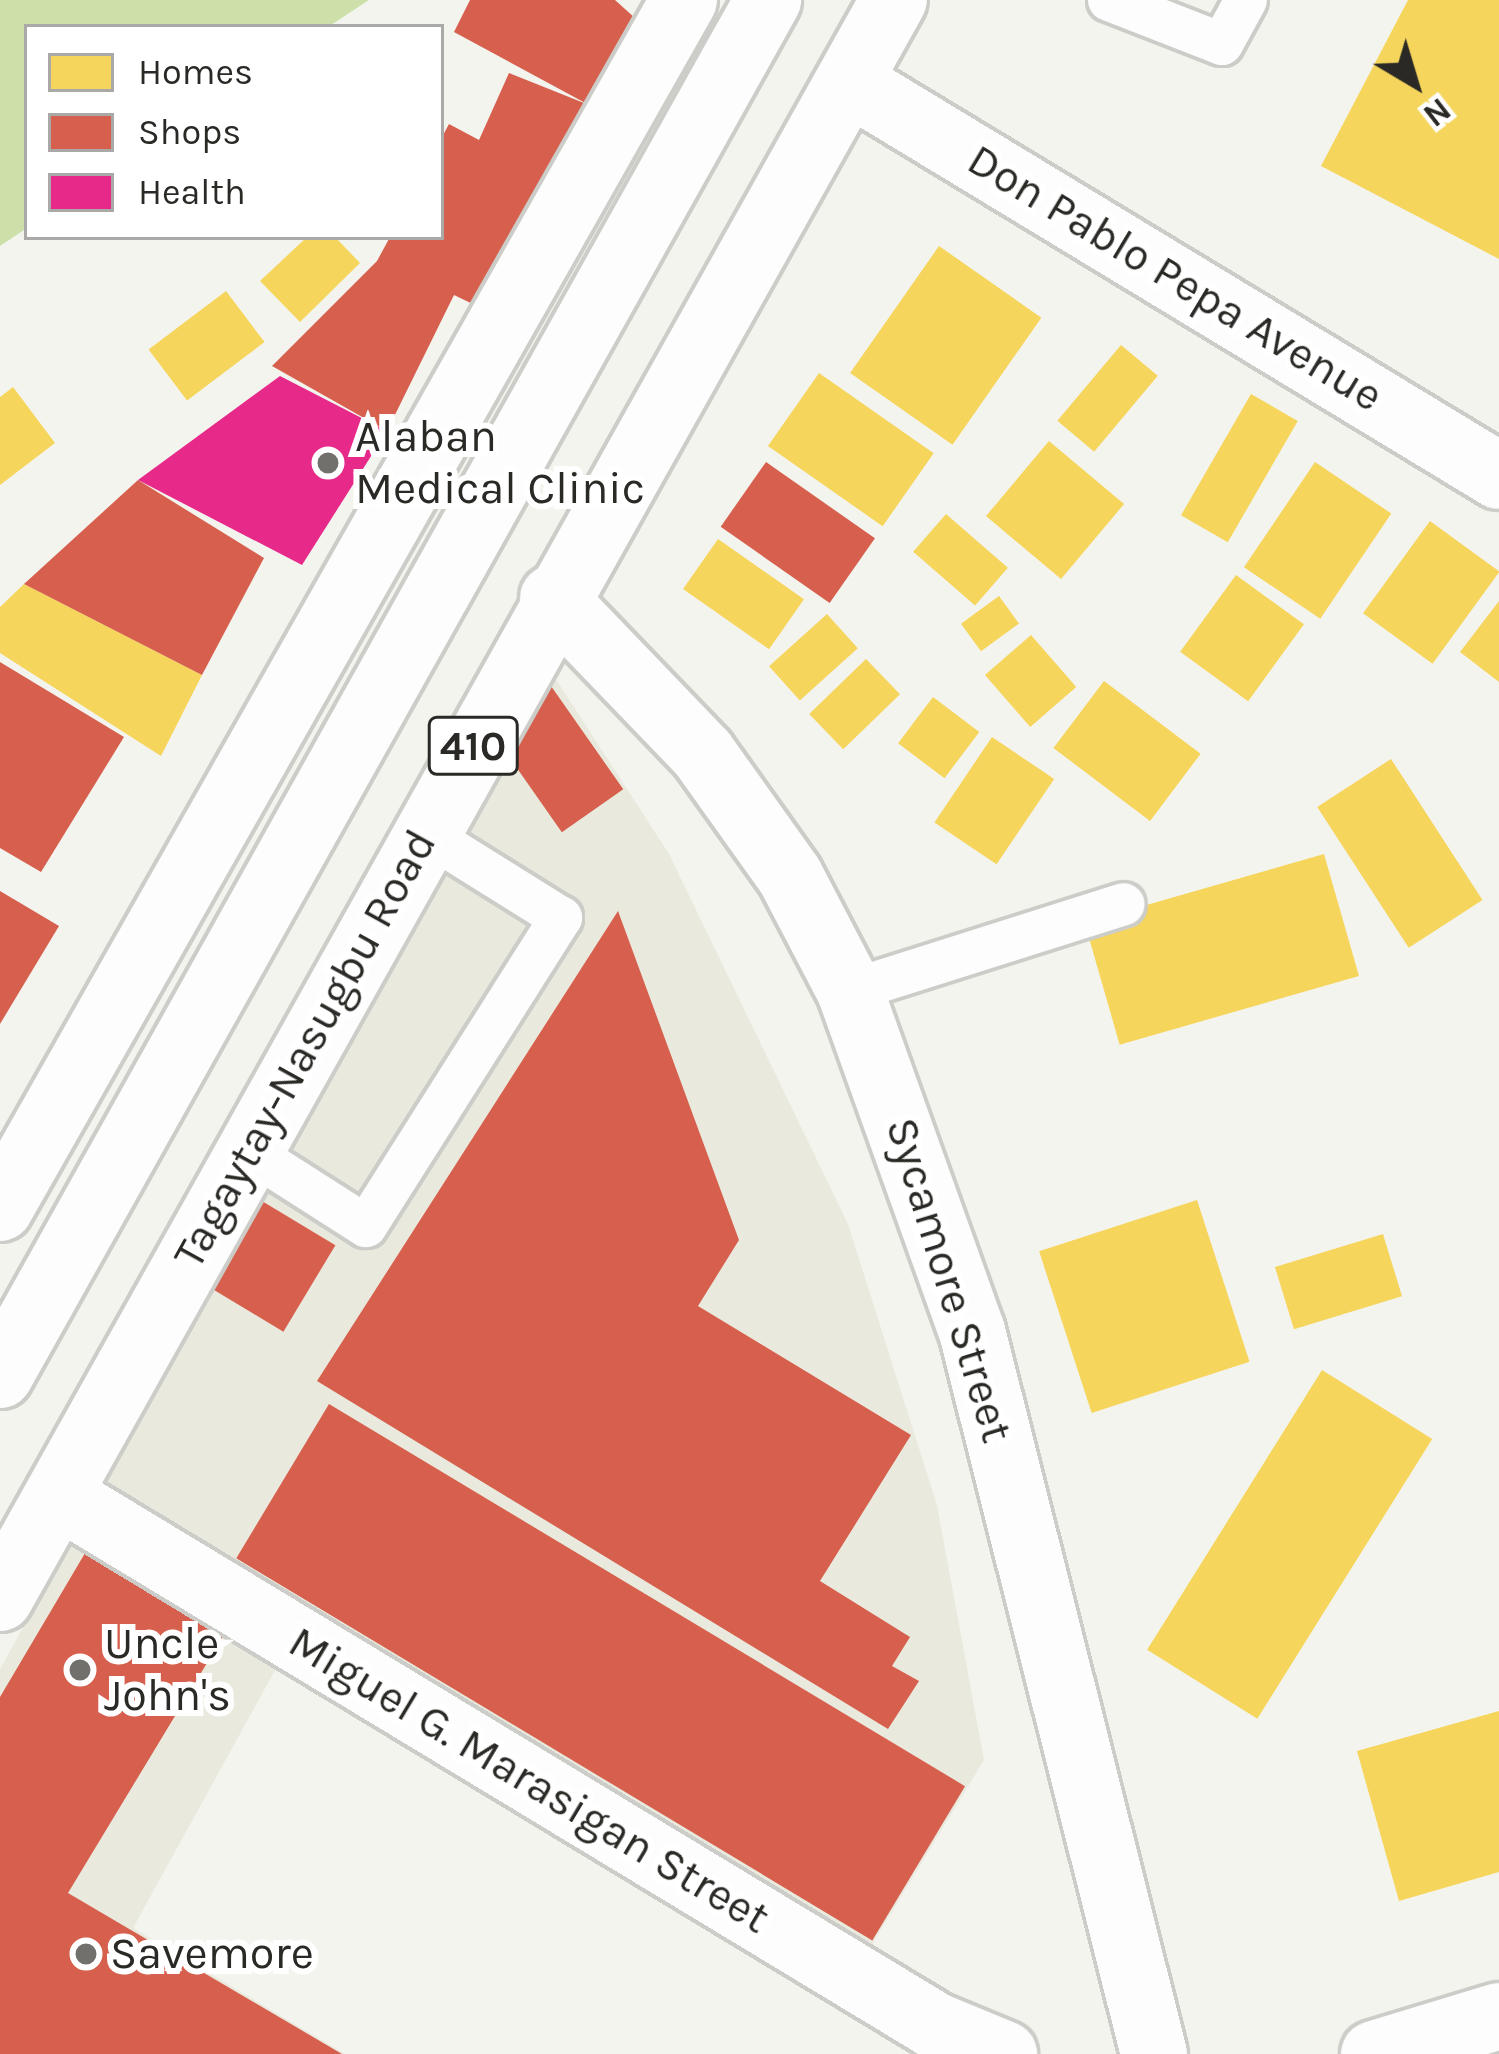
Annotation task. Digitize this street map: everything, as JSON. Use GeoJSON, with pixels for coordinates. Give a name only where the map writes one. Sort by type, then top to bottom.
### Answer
{"type":"FeatureCollection","features":[{"type":"Feature","properties":{"kind":"main road"},"geometry":{"type":"LineString","coordinates":[[0,1208],[684,0]]}},
{"type":"Feature","properties":{"kind":"main road"},"geometry":{"type":"LineString","coordinates":[[0,1375],[768,0]]}},
{"type":"Feature","properties":{"kind":"main road","name":"Tagaytay-Nasugbu Road"},"geometry":{"type":"LineString","coordinates":[[0,1598],[553,598],[894,0]]}},
{"type":"Feature","properties":{"kind":"main road","name":"Don Pablo Pepa Avenue"},"geometry":{"type":"LineString","coordinates":[[849,82],[1499,476]]}},
{"type":"Feature","properties":{"kind":"main road","name":"Sycamore Street"},"geometry":{"type":"LineString","coordinates":[[553,598],[703,754],[790,876],[850,991],[972,1331],[1154,2054]]}},
{"type":"Feature","properties":{"kind":"main road","name":"Miguel G. Marasigan Street"},"geometry":{"type":"LineString","coordinates":[[58,1495],[934,2025],[1004,2054]]}},
{"type":"Feature","properties":{"kind":"main road"},"geometry":{"type":"LineString","coordinates":[[1374,2054],[1499,2016]]}},
{"type":"Feature","properties":{"kind":"lane"},"geometry":{"type":"LineString","coordinates":[[1109,0],[1222,44],[1246,0]]}},
{"type":"Feature","properties":{"kind":"lane"},"geometry":{"type":"LineString","coordinates":[[247,1150],[366,1226],[561,917],[425,833]]}},
{"type":"Feature","properties":{"kind":"lane"},"geometry":{"type":"LineString","coordinates":[[850,991],[1124,904]]}},
{"type":"Feature","properties":{"kind":"shaded area"},"geometry":{"type":"Polygon","coordinates":[[[552,673],[669,854],[848,1224],[937,1505],[984,1760],[857,1969],[289,1645],[133,1928],[345,2054],[0,2054],[0,1669],[552,673]]]}},
{"type":"Feature","properties":{"kind":"green space"},"geometry":{"type":"Polygon","coordinates":[[[0,0],[369,0],[333,24],[24,24],[24,230],[0,246],[0,0]]]}},
{"type":"Feature","properties":{"kind":"building: Homes"},"geometry":{"type":"Polygon","coordinates":[[[1408,0],[1499,0],[1499,259],[1321,166],[1408,0]]]}},
{"type":"Feature","properties":{"kind":"building: Homes"},"geometry":{"type":"Polygon","coordinates":[[[304,240],[338,240],[360,263],[300,322],[260,281],[304,240]]]}},
{"type":"Feature","properties":{"kind":"building: Homes"},"geometry":{"type":"Polygon","coordinates":[[[939,246],[1041,318],[952,445],[850,373],[939,246]]]}},
{"type":"Feature","properties":{"kind":"building: Homes"},"geometry":{"type":"Polygon","coordinates":[[[226,291],[265,342],[187,400],[149,349],[226,291]]]}},
{"type":"Feature","properties":{"kind":"building: Homes"},"geometry":{"type":"Polygon","coordinates":[[[1121,345],[1158,376],[1094,452],[1057,421],[1121,345]]]}},
{"type":"Feature","properties":{"kind":"building: Homes"},"geometry":{"type":"Polygon","coordinates":[[[819,373],[934,453],[883,526],[768,446],[819,373]]]}},
{"type":"Feature","properties":{"kind":"building: Homes"},"geometry":{"type":"Polygon","coordinates":[[[13,387],[55,443],[0,485],[0,397],[13,387]]]}},
{"type":"Feature","properties":{"kind":"building: Homes"},"geometry":{"type":"Polygon","coordinates":[[[1251,394],[1298,421],[1228,542],[1181,515],[1251,394]]]}},
{"type":"Feature","properties":{"kind":"building: Homes"},"geometry":{"type":"Polygon","coordinates":[[[1049,441],[1124,504],[1061,579],[986,516],[1049,441]]]}},
{"type":"Feature","properties":{"kind":"building: Homes"},"geometry":{"type":"Polygon","coordinates":[[[1315,462],[1391,513],[1320,619],[1244,567],[1315,462]]]}},
{"type":"Feature","properties":{"kind":"building: Homes"},"geometry":{"type":"Polygon","coordinates":[[[946,514],[1008,568],[975,606],[913,552],[946,514]]]}},
{"type":"Feature","properties":{"kind":"building: Homes"},"geometry":{"type":"Polygon","coordinates":[[[1430,521],[1499,571],[1433,664],[1363,613],[1430,521]]]}},
{"type":"Feature","properties":{"kind":"building: Homes"},"geometry":{"type":"Polygon","coordinates":[[[718,539],[804,599],[769,649],[683,589],[718,539]]]}},
{"type":"Feature","properties":{"kind":"building: Homes"},"geometry":{"type":"Polygon","coordinates":[[[1236,575],[1304,624],[1248,701],[1180,652],[1236,575]]]}},
{"type":"Feature","properties":{"kind":"building: Homes"},"geometry":{"type":"Polygon","coordinates":[[[24,584],[202,675],[161,756],[0,653],[0,607],[24,584]]]}},
{"type":"Feature","properties":{"kind":"building: Homes"},"geometry":{"type":"Polygon","coordinates":[[[999,596],[1019,624],[981,651],[961,624],[999,596]]]}},
{"type":"Feature","properties":{"kind":"building: Homes"},"geometry":{"type":"Polygon","coordinates":[[[1499,601],[1499,682],[1460,652],[1499,601]]]}},
{"type":"Feature","properties":{"kind":"building: Homes"},"geometry":{"type":"Polygon","coordinates":[[[827,614],[858,648],[800,700],[769,666],[827,614]]]}},
{"type":"Feature","properties":{"kind":"building: Homes"},"geometry":{"type":"Polygon","coordinates":[[[1031,635],[1076,687],[1030,727],[985,675],[1031,635]]]}},
{"type":"Feature","properties":{"kind":"building: Homes"},"geometry":{"type":"Polygon","coordinates":[[[866,659],[900,694],[843,749],[809,714],[866,659]]]}},
{"type":"Feature","properties":{"kind":"building: Homes"},"geometry":{"type":"Polygon","coordinates":[[[1104,681],[1201,754],[1150,821],[1053,748],[1104,681]]]}},
{"type":"Feature","properties":{"kind":"building: Homes"},"geometry":{"type":"Polygon","coordinates":[[[933,697],[979,732],[944,778],[898,743],[933,697]]]}},
{"type":"Feature","properties":{"kind":"building: Homes"},"geometry":{"type":"Polygon","coordinates":[[[992,737],[1054,779],[997,864],[934,822],[992,737]]]}},
{"type":"Feature","properties":{"kind":"building: Homes"},"geometry":{"type":"Polygon","coordinates":[[[1391,759],[1482,900],[1409,948],[1317,807],[1391,759]]]}},
{"type":"Feature","properties":{"kind":"building: Homes"},"geometry":{"type":"Polygon","coordinates":[[[1324,854],[1359,976],[1120,1045],[1085,923],[1324,854]]]}},
{"type":"Feature","properties":{"kind":"building: Homes"},"geometry":{"type":"Polygon","coordinates":[[[1197,1200],[1250,1362],[1092,1413],[1039,1251],[1197,1200]]]}},
{"type":"Feature","properties":{"kind":"building: Homes"},"geometry":{"type":"Polygon","coordinates":[[[1383,1234],[1402,1296],[1294,1329],[1275,1267],[1383,1234]]]}},
{"type":"Feature","properties":{"kind":"building: Homes"},"geometry":{"type":"Polygon","coordinates":[[[1322,1370],[1432,1439],[1257,1719],[1147,1650],[1322,1370]]]}},
{"type":"Feature","properties":{"kind":"building: Homes"},"geometry":{"type":"Polygon","coordinates":[[[1499,1711],[1499,1872],[1399,1901],[1357,1751],[1499,1711]]]}},
{"type":"Feature","properties":{"kind":"building: Shops"},"geometry":{"type":"Polygon","coordinates":[[[470,0],[615,0],[635,18],[589,105],[454,32],[470,0]]]}},
{"type":"Feature","properties":{"kind":"building: Shops"},"geometry":{"type":"Polygon","coordinates":[[[509,73],[589,105],[481,308],[454,295],[387,431],[272,366],[377,261],[388,240],[444,240],[444,133],[449,124],[479,140],[509,73]]]}},
{"type":"Feature","properties":{"kind":"building: Shops"},"geometry":{"type":"Polygon","coordinates":[[[766,462],[875,538],[830,603],[721,527],[766,462]]]}},
{"type":"Feature","properties":{"kind":"building: Shops"},"geometry":{"type":"Polygon","coordinates":[[[138,480],[264,558],[202,675],[24,584],[138,480]]]}},
{"type":"Feature","properties":{"kind":"building: Shops"},"geometry":{"type":"Polygon","coordinates":[[[0,662],[124,737],[41,872],[0,848],[0,662]]]}},
{"type":"Feature","properties":{"kind":"building: Shops"},"geometry":{"type":"Polygon","coordinates":[[[551,686],[623,789],[562,832],[490,729],[551,686]]]}},
{"type":"Feature","properties":{"kind":"building: Shops"},"geometry":{"type":"Polygon","coordinates":[[[0,891],[59,926],[0,1024],[0,891]]]}},
{"type":"Feature","properties":{"kind":"building: Shops"},"geometry":{"type":"Polygon","coordinates":[[[618,911],[739,1240],[698,1306],[911,1435],[820,1581],[910,1637],[892,1666],[919,1681],[888,1729],[317,1381],[618,911]]]}},
{"type":"Feature","properties":{"kind":"building: Shops"},"geometry":{"type":"Polygon","coordinates":[[[242,1189],[335,1245],[283,1332],[190,1276],[242,1189]]]}},
{"type":"Feature","properties":{"kind":"building: Shops"},"geometry":{"type":"Polygon","coordinates":[[[329,1404],[965,1786],[872,1940],[236,1558],[329,1404]]]}},
{"type":"Feature","properties":{"kind":"building: Shops"},"geometry":{"type":"Polygon","coordinates":[[[91,1543],[230,1625],[68,1893],[342,2054],[0,2054],[0,1697],[91,1543]]]}},
{"type":"Feature","properties":{"kind":"building: Health"},"geometry":{"type":"Polygon","coordinates":[[[280,376],[387,431],[302,565],[138,480],[280,376]]]}},
{"type":"Feature","properties":{"kind":"place","name":"Alaban Medical Clinic"},"geometry":{"type":"Point","coordinates":[328,463]}},
{"type":"Feature","properties":{"kind":"place","name":"Uncle John's"},"geometry":{"type":"Point","coordinates":[80,1670]}},
{"type":"Feature","properties":{"kind":"place","name":"Savemore"},"geometry":{"type":"Point","coordinates":[86,1954]}}]}
